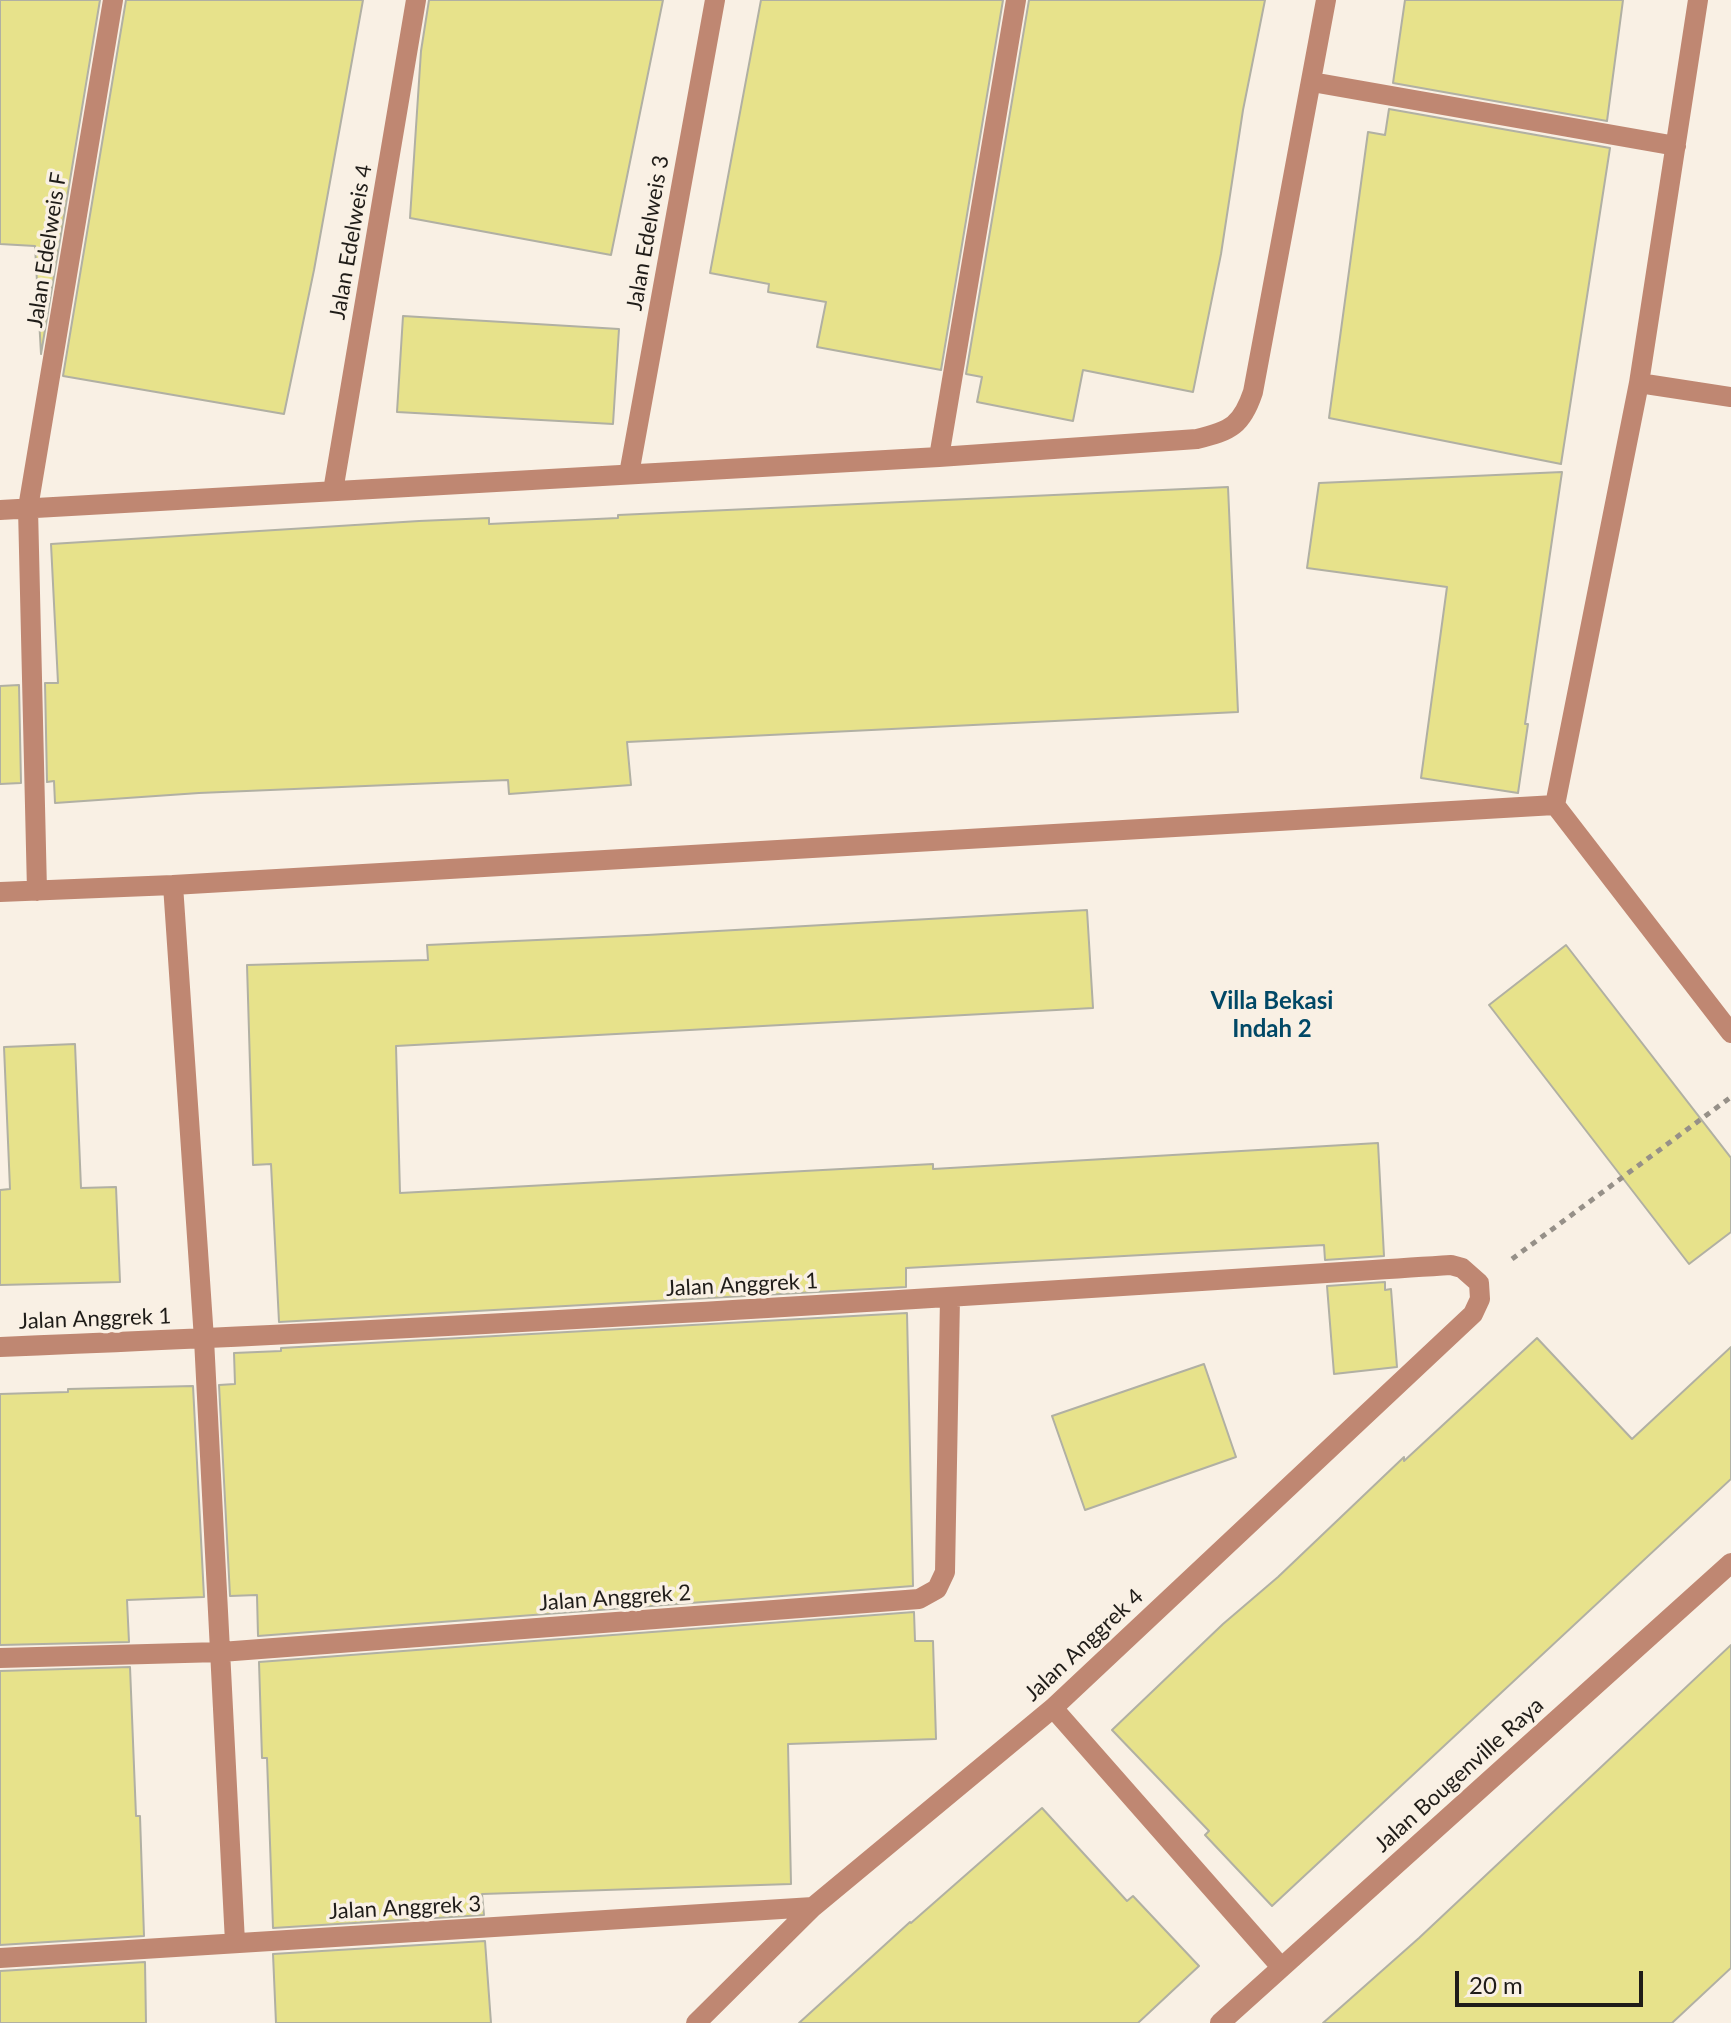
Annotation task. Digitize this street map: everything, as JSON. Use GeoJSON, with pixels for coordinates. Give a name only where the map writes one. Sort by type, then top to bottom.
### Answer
{"type":"FeatureCollection","features":[{"type":"Feature","properties":{"kind":"street","name":"Jalan Edelweis F"},"geometry":{"type":"LineString","coordinates":[[37,891],[28,508],[113,0]]}},
{"type":"Feature","properties":{"kind":"street","name":"Jalan Edelweis 4"},"geometry":{"type":"LineString","coordinates":[[333,491],[416,0]]}},
{"type":"Feature","properties":{"kind":"street","name":"Jalan Edelweis 3"},"geometry":{"type":"LineString","coordinates":[[629,474],[715,0]]}},
{"type":"Feature","properties":{"kind":"street"},"geometry":{"type":"LineString","coordinates":[[939,457],[1016,0]]}},
{"type":"Feature","properties":{"kind":"street"},"geometry":{"type":"LineString","coordinates":[[0,510],[939,457],[1197,439],[1219,434],[1235,425],[1246,412],[1253,392],[1326,0]]}},
{"type":"Feature","properties":{"kind":"street"},"geometry":{"type":"LineString","coordinates":[[1698,0],[1639,383],[1555,805],[1731,1033]]}},
{"type":"Feature","properties":{"kind":"street"},"geometry":{"type":"LineString","coordinates":[[1312,82],[1676,146]]}},
{"type":"Feature","properties":{"kind":"street"},"geometry":{"type":"LineString","coordinates":[[1639,383],[1731,397]]}},
{"type":"Feature","properties":{"kind":"street"},"geometry":{"type":"LineString","coordinates":[[0,892],[173,885],[1555,805]]}},
{"type":"Feature","properties":{"kind":"street"},"geometry":{"type":"LineString","coordinates":[[173,885],[204,1339],[235,1942]]}},
{"type":"Feature","properties":{"kind":"street","name":"Jalan Anggrek 1"},"geometry":{"type":"LineString","coordinates":[[0,1347],[204,1339],[950,1298],[1451,1265],[1462,1268],[1479,1283]]}},
{"type":"Feature","properties":{"kind":"street","name":"Jalan Anggrek 4"},"geometry":{"type":"LineString","coordinates":[[696,2023],[813,1907],[1053,1708],[1473,1314],[1480,1299],[1479,1283]]}},
{"type":"Feature","properties":{"kind":"street","name":"Jalan Anggrek 2"},"geometry":{"type":"LineString","coordinates":[[0,1658],[221,1652],[919,1599],[937,1589],[945,1572],[950,1298]]}},
{"type":"Feature","properties":{"kind":"street","name":"Jalan Bougenville Raya"},"geometry":{"type":"LineString","coordinates":[[1220,2023],[1731,1563]]}},
{"type":"Feature","properties":{"kind":"street"},"geometry":{"type":"LineString","coordinates":[[1053,1708],[1281,1967]]}},
{"type":"Feature","properties":{"kind":"street","name":"Jalan Anggrek 3"},"geometry":{"type":"LineString","coordinates":[[0,1958],[813,1907]]}},
{"type":"Feature","properties":{"kind":"path"},"geometry":{"type":"LineString","coordinates":[[1479,1283],[1731,1097]]}},
{"type":"Feature","properties":{"kind":"building"},"geometry":{"type":"Polygon","coordinates":[[[0,0],[100,0],[41,354],[35,246],[0,244],[0,0]]]}},
{"type":"Feature","properties":{"kind":"building"},"geometry":{"type":"Polygon","coordinates":[[[126,0],[363,0],[314,270],[284,414],[63,376],[126,0]]]}},
{"type":"Feature","properties":{"kind":"building"},"geometry":{"type":"Polygon","coordinates":[[[429,0],[663,0],[611,255],[410,218],[421,51],[429,0]]]}},
{"type":"Feature","properties":{"kind":"building"},"geometry":{"type":"Polygon","coordinates":[[[761,0],[1003,0],[941,370],[817,347],[826,302],[768,292],[769,284],[710,273],[761,0]]]}},
{"type":"Feature","properties":{"kind":"building"},"geometry":{"type":"Polygon","coordinates":[[[1029,0],[1265,0],[1243,110],[1221,254],[1193,392],[1083,370],[1073,421],[977,402],[982,377],[966,374],[1029,0]]]}},
{"type":"Feature","properties":{"kind":"building"},"geometry":{"type":"Polygon","coordinates":[[[1405,0],[1623,0],[1607,121],[1393,83],[1405,0]]]}},
{"type":"Feature","properties":{"kind":"building"},"geometry":{"type":"Polygon","coordinates":[[[1389,109],[1610,148],[1561,464],[1329,418],[1368,132],[1385,135],[1389,109]]]}},
{"type":"Feature","properties":{"kind":"building"},"geometry":{"type":"Polygon","coordinates":[[[403,316],[619,329],[613,424],[397,412],[403,316]]]}},
{"type":"Feature","properties":{"kind":"building"},"geometry":{"type":"Polygon","coordinates":[[[1562,472],[1525,724],[1528,724],[1518,793],[1421,778],[1447,587],[1307,568],[1319,483],[1562,472]]]}},
{"type":"Feature","properties":{"kind":"building"},"geometry":{"type":"Polygon","coordinates":[[[1228,487],[1238,712],[627,742],[631,785],[509,794],[508,780],[199,793],[55,803],[54,781],[47,782],[45,683],[58,683],[51,544],[419,521],[489,518],[489,524],[618,518],[618,515],[1228,487]]]}},
{"type":"Feature","properties":{"kind":"building"},"geometry":{"type":"Polygon","coordinates":[[[19,685],[21,783],[0,784],[0,686],[19,685]]]}},
{"type":"Feature","properties":{"kind":"building"},"geometry":{"type":"Polygon","coordinates":[[[1087,910],[1093,1008],[396,1046],[400,1193],[933,1164],[933,1169],[1378,1143],[1384,1256],[1325,1260],[1324,1245],[906,1268],[906,1287],[279,1322],[271,1164],[253,1165],[247,965],[428,960],[427,945],[1087,910]]]}},
{"type":"Feature","properties":{"kind":"building"},"geometry":{"type":"Polygon","coordinates":[[[1566,945],[1731,1158],[1731,1232],[1689,1264],[1489,1005],[1566,945]]]}},
{"type":"Feature","properties":{"kind":"building"},"geometry":{"type":"Polygon","coordinates":[[[75,1044],[81,1188],[116,1187],[120,1282],[0,1285],[0,1190],[10,1189],[4,1047],[75,1044]]]}},
{"type":"Feature","properties":{"kind":"building"},"geometry":{"type":"Polygon","coordinates":[[[1385,1282],[1385,1290],[1391,1289],[1397,1367],[1334,1374],[1327,1286],[1385,1282]]]}},
{"type":"Feature","properties":{"kind":"building"},"geometry":{"type":"Polygon","coordinates":[[[907,1313],[913,1586],[258,1636],[257,1595],[230,1596],[219,1385],[235,1384],[234,1353],[907,1313]]]}},
{"type":"Feature","properties":{"kind":"building"},"geometry":{"type":"Polygon","coordinates":[[[1537,1338],[1632,1439],[1731,1347],[1731,1479],[1272,1906],[1205,1835],[1209,1831],[1112,1730],[1404,1457],[1404,1461],[1537,1338]]]}},
{"type":"Feature","properties":{"kind":"building"},"geometry":{"type":"Polygon","coordinates":[[[1204,1364],[1236,1457],[1085,1510],[1052,1416],[1204,1364]]]}},
{"type":"Feature","properties":{"kind":"building"},"geometry":{"type":"Polygon","coordinates":[[[193,1386],[204,1597],[127,1600],[129,1642],[0,1645],[0,1394],[193,1386]]]}},
{"type":"Feature","properties":{"kind":"building"},"geometry":{"type":"Polygon","coordinates":[[[914,1612],[915,1641],[933,1641],[936,1739],[788,1744],[791,1884],[482,1894],[484,1915],[273,1928],[267,1758],[262,1758],[259,1662],[914,1612]]]}},
{"type":"Feature","properties":{"kind":"building"},"geometry":{"type":"Polygon","coordinates":[[[1731,1645],[1731,1968],[1672,2023],[1323,2023],[1419,1938],[1731,1645]]]}},
{"type":"Feature","properties":{"kind":"building"},"geometry":{"type":"Polygon","coordinates":[[[130,1667],[144,1936],[0,1945],[0,1671],[130,1667]]]}},
{"type":"Feature","properties":{"kind":"building"},"geometry":{"type":"Polygon","coordinates":[[[1042,1808],[1127,1901],[1133,1896],[1199,1966],[1138,2023],[799,2023],[910,1922],[1042,1808]]]}},
{"type":"Feature","properties":{"kind":"building"},"geometry":{"type":"Polygon","coordinates":[[[485,1941],[491,2023],[276,2023],[273,1954],[485,1941]]]}},
{"type":"Feature","properties":{"kind":"building"},"geometry":{"type":"Polygon","coordinates":[[[145,1962],[146,2023],[0,2023],[0,1971],[145,1962]]]}},
{"type":"Feature","properties":{"kind":"district","name":"Villa Bekasi Indah 2"},"geometry":{"type":"Point","coordinates":[1272,1015]}}]}
